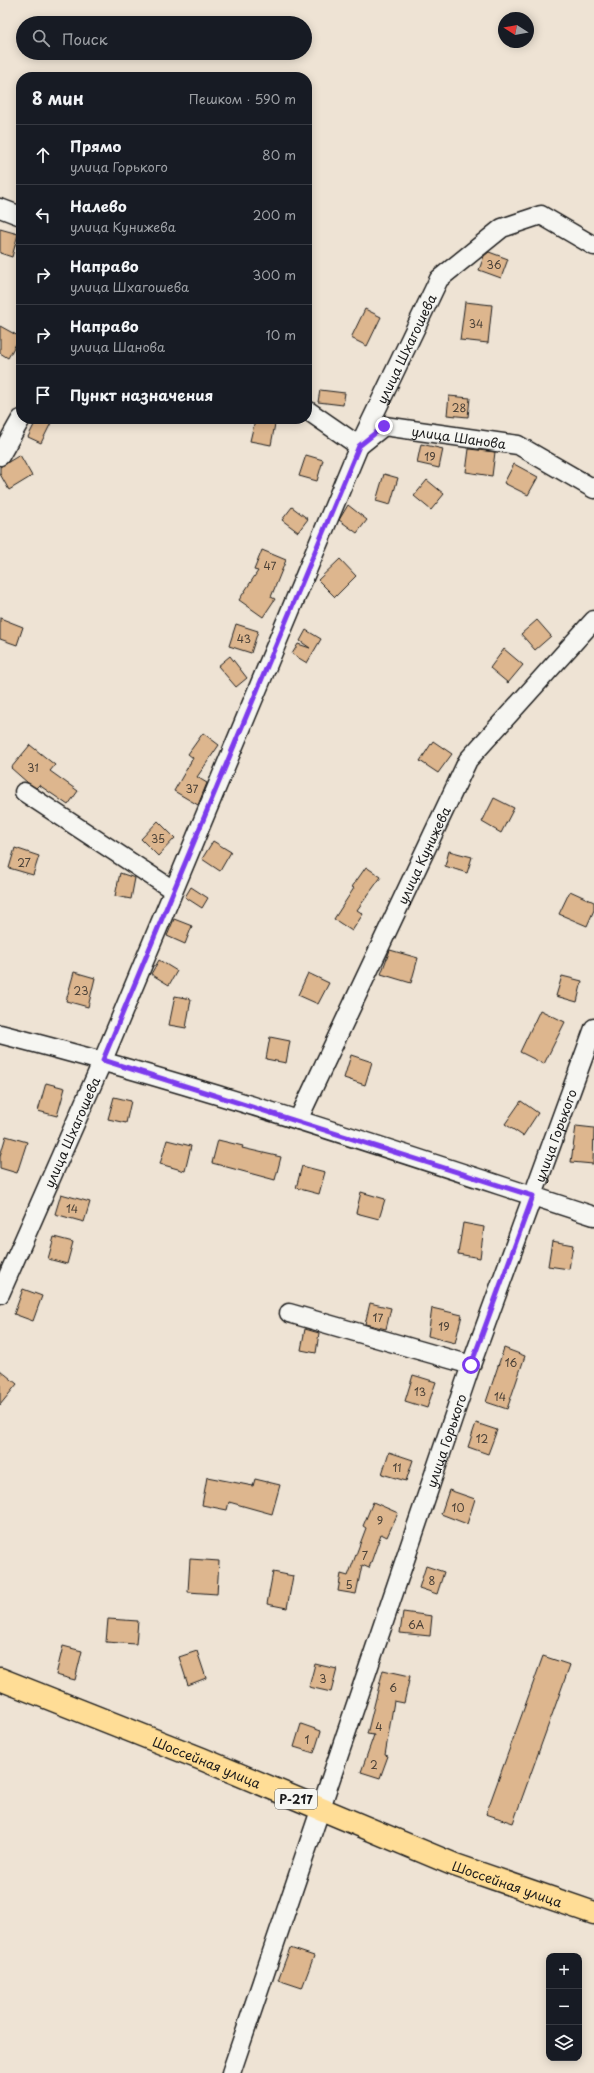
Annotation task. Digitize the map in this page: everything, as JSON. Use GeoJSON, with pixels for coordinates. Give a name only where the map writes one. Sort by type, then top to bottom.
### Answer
{"type":"FeatureCollection","features":[{"type":"Feature","properties":{"kind":"highway","name":"Шоссейная улица"},"geometry":{"type":"LineString","coordinates":[[0,1679],[455,1864],[594,1913]]}},
{"type":"Feature","properties":{"kind":"street"},"geometry":{"type":"LineString","coordinates":[[0,208],[16,214]]}},
{"type":"Feature","properties":{"kind":"street","name":"улица Шхагошева"},"geometry":{"type":"LineString","coordinates":[[0,1294],[103,1060],[359,446],[439,279],[502,228],[541,215],[594,246]]}},
{"type":"Feature","properties":{"kind":"street"},"geometry":{"type":"LineString","coordinates":[[312,413],[359,446]]}},
{"type":"Feature","properties":{"kind":"street"},"geometry":{"type":"LineString","coordinates":[[0,456],[18,424]]}},
{"type":"Feature","properties":{"kind":"street","name":"улица Шанова"},"geometry":{"type":"LineString","coordinates":[[359,446],[384,426],[518,445],[594,489]]}},
{"type":"Feature","properties":{"kind":"street","name":"улица Кунижева"},"geometry":{"type":"LineString","coordinates":[[298,1120],[468,760],[594,620]]}},
{"type":"Feature","properties":{"kind":"street"},"geometry":{"type":"LineString","coordinates":[[24,792],[173,890]]}},
{"type":"Feature","properties":{"kind":"street","name":"улица Горького"},"geometry":{"type":"LineString","coordinates":[[231,2073],[471,1365],[594,1028]]}},
{"type":"Feature","properties":{"kind":"street"},"geometry":{"type":"LineString","coordinates":[[0,1034],[103,1060],[298,1120],[594,1216]]}},
{"type":"Feature","properties":{"kind":"street"},"geometry":{"type":"LineString","coordinates":[[289,1313],[471,1365]]}},
{"type":"Feature","properties":{"kind":"building"},"geometry":{"type":"Polygon","coordinates":[[[0,229],[16,233],[16,242],[12,257],[0,253],[0,229]]]}},
{"type":"Feature","properties":{"kind":"building"},"geometry":{"type":"Polygon","coordinates":[[[489,252],[508,259],[501,278],[479,270],[484,256],[489,252]]]}},
{"type":"Feature","properties":{"kind":"building"},"geometry":{"type":"Polygon","coordinates":[[[465,302],[492,305],[488,343],[460,340],[465,302]]]}},
{"type":"Feature","properties":{"kind":"building"},"geometry":{"type":"Polygon","coordinates":[[[365,309],[381,317],[367,346],[351,338],[365,309]]]}},
{"type":"Feature","properties":{"kind":"building"},"geometry":{"type":"Polygon","coordinates":[[[0,326],[16,335],[16,344],[8,358],[0,353],[0,326]]]}},
{"type":"Feature","properties":{"kind":"building"},"geometry":{"type":"Polygon","coordinates":[[[320,390],[345,393],[343,405],[318,402],[320,390]]]}},
{"type":"Feature","properties":{"kind":"building"},"geometry":{"type":"Polygon","coordinates":[[[449,396],[470,398],[468,417],[447,415],[449,396]]]}},
{"type":"Feature","properties":{"kind":"building"},"geometry":{"type":"Polygon","coordinates":[[[34,424],[50,424],[41,443],[28,437],[34,424]]]}},
{"type":"Feature","properties":{"kind":"building"},"geometry":{"type":"Polygon","coordinates":[[[254,424],[275,424],[271,445],[250,441],[254,424]]]}},
{"type":"Feature","properties":{"kind":"building"},"geometry":{"type":"Polygon","coordinates":[[[421,444],[443,449],[439,468],[417,463],[421,444]]]}},
{"type":"Feature","properties":{"kind":"building"},"geometry":{"type":"Polygon","coordinates":[[[469,449],[495,452],[492,476],[466,472],[469,449]]]}},
{"type":"Feature","properties":{"kind":"building"},"geometry":{"type":"Polygon","coordinates":[[[20,455],[32,476],[9,490],[0,474],[0,467],[20,455]]]}},
{"type":"Feature","properties":{"kind":"building"},"geometry":{"type":"Polygon","coordinates":[[[306,455],[323,460],[317,481],[299,476],[306,455]]]}},
{"type":"Feature","properties":{"kind":"building"},"geometry":{"type":"Polygon","coordinates":[[[514,464],[538,477],[528,495],[504,483],[514,464]]]}},
{"type":"Feature","properties":{"kind":"building"},"geometry":{"type":"Polygon","coordinates":[[[384,474],[398,478],[390,505],[376,501],[384,474]]]}},
{"type":"Feature","properties":{"kind":"building"},"geometry":{"type":"Polygon","coordinates":[[[427,480],[444,494],[431,510],[414,496],[427,480]]]}},
{"type":"Feature","properties":{"kind":"building"},"geometry":{"type":"Polygon","coordinates":[[[348,505],[367,520],[357,533],[339,520],[348,505]]]}},
{"type":"Feature","properties":{"kind":"building"},"geometry":{"type":"Polygon","coordinates":[[[292,507],[308,519],[298,532],[282,520],[292,507]]]}},
{"type":"Feature","properties":{"kind":"building"},"geometry":{"type":"Polygon","coordinates":[[[262,550],[286,560],[271,597],[275,599],[263,617],[239,600],[258,571],[254,570],[262,550]]]}},
{"type":"Feature","properties":{"kind":"building"},"geometry":{"type":"Polygon","coordinates":[[[340,559],[356,576],[335,597],[318,580],[340,559]]]}},
{"type":"Feature","properties":{"kind":"building"},"geometry":{"type":"Polygon","coordinates":[[[0,618],[23,627],[17,645],[0,639],[0,618]]]}},
{"type":"Feature","properties":{"kind":"building"},"geometry":{"type":"Polygon","coordinates":[[[537,620],[551,636],[535,650],[521,634],[537,620]]]}},
{"type":"Feature","properties":{"kind":"building"},"geometry":{"type":"Polygon","coordinates":[[[236,624],[258,631],[251,653],[229,646],[236,624]]]}},
{"type":"Feature","properties":{"kind":"building"},"geometry":{"type":"Polygon","coordinates":[[[306,630],[321,639],[307,663],[292,654],[298,644],[310,648],[300,641],[306,630]]]}},
{"type":"Feature","properties":{"kind":"building"},"geometry":{"type":"Polygon","coordinates":[[[504,649],[523,665],[508,683],[490,668],[504,649]]]}},
{"type":"Feature","properties":{"kind":"building"},"geometry":{"type":"Polygon","coordinates":[[[230,656],[247,678],[236,687],[218,666],[230,656]]]}},
{"type":"Feature","properties":{"kind":"building"},"geometry":{"type":"Polygon","coordinates":[[[203,733],[219,745],[197,777],[207,783],[198,805],[174,791],[193,758],[188,754],[203,733]]]}},
{"type":"Feature","properties":{"kind":"building"},"geometry":{"type":"Polygon","coordinates":[[[433,741],[452,754],[438,773],[420,761],[433,741]]]}},
{"type":"Feature","properties":{"kind":"building"},"geometry":{"type":"Polygon","coordinates":[[[30,745],[55,765],[50,771],[78,791],[68,805],[39,785],[36,788],[28,783],[11,768],[30,745]]]}},
{"type":"Feature","properties":{"kind":"building"},"geometry":{"type":"Polygon","coordinates":[[[494,798],[514,808],[501,833],[482,822],[494,798]]]}},
{"type":"Feature","properties":{"kind":"building"},"geometry":{"type":"Polygon","coordinates":[[[158,821],[175,838],[158,856],[141,839],[158,821]]]}},
{"type":"Feature","properties":{"kind":"building"},"geometry":{"type":"Polygon","coordinates":[[[213,841],[231,852],[220,871],[202,859],[213,841]]]}},
{"type":"Feature","properties":{"kind":"building"},"geometry":{"type":"Polygon","coordinates":[[[15,848],[39,856],[33,875],[9,868],[15,848]]]}},
{"type":"Feature","properties":{"kind":"building"},"geometry":{"type":"Polygon","coordinates":[[[449,851],[472,857],[467,873],[445,866],[449,851]]]}},
{"type":"Feature","properties":{"kind":"building"},"geometry":{"type":"Polygon","coordinates":[[[366,867],[381,877],[357,910],[363,914],[352,931],[334,919],[354,888],[352,887],[366,867]]]}},
{"type":"Feature","properties":{"kind":"building"},"geometry":{"type":"Polygon","coordinates":[[[120,873],[135,878],[131,899],[115,896],[120,873]]]}},
{"type":"Feature","properties":{"kind":"building"},"geometry":{"type":"Polygon","coordinates":[[[191,887],[208,898],[202,908],[185,897],[191,887]]]}},
{"type":"Feature","properties":{"kind":"building"},"geometry":{"type":"Polygon","coordinates":[[[570,891],[594,902],[594,910],[587,926],[559,914],[570,891]]]}},
{"type":"Feature","properties":{"kind":"building"},"geometry":{"type":"Polygon","coordinates":[[[174,919],[192,926],[185,944],[167,936],[174,919]]]}},
{"type":"Feature","properties":{"kind":"building"},"geometry":{"type":"Polygon","coordinates":[[[390,950],[418,958],[411,983],[381,974],[390,950]]]}},
{"type":"Feature","properties":{"kind":"building"},"geometry":{"type":"Polygon","coordinates":[[[159,960],[177,971],[169,985],[151,974],[159,960]]]}},
{"type":"Feature","properties":{"kind":"building"},"geometry":{"type":"Polygon","coordinates":[[[74,972],[95,978],[88,1007],[66,1001],[74,972]]]}},
{"type":"Feature","properties":{"kind":"building"},"geometry":{"type":"Polygon","coordinates":[[[308,973],[329,983],[318,1004],[298,995],[308,973]]]}},
{"type":"Feature","properties":{"kind":"building"},"geometry":{"type":"Polygon","coordinates":[[[562,976],[582,981],[577,1002],[556,996],[562,976]]]}},
{"type":"Feature","properties":{"kind":"building"},"geometry":{"type":"Polygon","coordinates":[[[175,996],[191,999],[186,1028],[169,1025],[175,996]]]}},
{"type":"Feature","properties":{"kind":"building"},"geometry":{"type":"Polygon","coordinates":[[[540,1010],[565,1022],[544,1064],[520,1052],[540,1010]]]}},
{"type":"Feature","properties":{"kind":"building"},"geometry":{"type":"Polygon","coordinates":[[[270,1037],[290,1041],[286,1063],[266,1059],[270,1037]]]}},
{"type":"Feature","properties":{"kind":"building"},"geometry":{"type":"Polygon","coordinates":[[[351,1055],[372,1062],[365,1085],[344,1078],[351,1055]]]}},
{"type":"Feature","properties":{"kind":"building"},"geometry":{"type":"Polygon","coordinates":[[[46,1083],[65,1088],[57,1116],[38,1111],[46,1083]]]}},
{"type":"Feature","properties":{"kind":"building"},"geometry":{"type":"Polygon","coordinates":[[[114,1097],[131,1101],[126,1123],[108,1119],[114,1097]]]}},
{"type":"Feature","properties":{"kind":"building"},"geometry":{"type":"Polygon","coordinates":[[[521,1101],[538,1113],[523,1136],[505,1124],[521,1101]]]}},
{"type":"Feature","properties":{"kind":"building"},"geometry":{"type":"Polygon","coordinates":[[[576,1126],[594,1128],[593,1164],[571,1162],[576,1126]]]}},
{"type":"Feature","properties":{"kind":"building"},"geometry":{"type":"Polygon","coordinates":[[[6,1136],[27,1142],[17,1173],[0,1168],[0,1156],[6,1136]]]}},
{"type":"Feature","properties":{"kind":"building"},"geometry":{"type":"Polygon","coordinates":[[[167,1140],[191,1146],[185,1171],[160,1164],[167,1140]]]}},
{"type":"Feature","properties":{"kind":"building"},"geometry":{"type":"Polygon","coordinates":[[[218,1140],[243,1146],[242,1148],[281,1157],[275,1180],[212,1163],[218,1140]]]}},
{"type":"Feature","properties":{"kind":"building"},"geometry":{"type":"Polygon","coordinates":[[[302,1166],[325,1172],[319,1194],[296,1188],[302,1166]]]}},
{"type":"Feature","properties":{"kind":"building"},"geometry":{"type":"Polygon","coordinates":[[[361,1192],[385,1199],[379,1219],[356,1213],[361,1192]]]}},
{"type":"Feature","properties":{"kind":"building"},"geometry":{"type":"Polygon","coordinates":[[[61,1194],[90,1202],[84,1222],[55,1214],[61,1194]]]}},
{"type":"Feature","properties":{"kind":"building"},"geometry":{"type":"Polygon","coordinates":[[[463,1223],[484,1227],[480,1258],[458,1254],[463,1223]]]}},
{"type":"Feature","properties":{"kind":"building"},"geometry":{"type":"Polygon","coordinates":[[[54,1237],[73,1242],[67,1264],[48,1259],[54,1237]]]}},
{"type":"Feature","properties":{"kind":"building"},"geometry":{"type":"Polygon","coordinates":[[[552,1241],[573,1245],[569,1269],[548,1266],[552,1241]]]}},
{"type":"Feature","properties":{"kind":"building"},"geometry":{"type":"Polygon","coordinates":[[[23,1289],[42,1296],[33,1321],[14,1314],[23,1289]]]}},
{"type":"Feature","properties":{"kind":"building"},"geometry":{"type":"Polygon","coordinates":[[[370,1303],[391,1308],[386,1329],[365,1324],[370,1303]]]}},
{"type":"Feature","properties":{"kind":"building"},"geometry":{"type":"Polygon","coordinates":[[[432,1308],[462,1315],[455,1343],[428,1336],[432,1308]]]}},
{"type":"Feature","properties":{"kind":"building"},"geometry":{"type":"Polygon","coordinates":[[[305,1329],[319,1333],[316,1353],[301,1350],[305,1329]]]}},
{"type":"Feature","properties":{"kind":"building"},"geometry":{"type":"Polygon","coordinates":[[[504,1348],[525,1356],[507,1409],[486,1402],[504,1348]]]}},
{"type":"Feature","properties":{"kind":"building"},"geometry":{"type":"Polygon","coordinates":[[[0,1370],[17,1384],[0,1405],[0,1370]]]}},
{"type":"Feature","properties":{"kind":"building"},"geometry":{"type":"Polygon","coordinates":[[[413,1375],[436,1382],[427,1408],[405,1401],[413,1375]]]}},
{"type":"Feature","properties":{"kind":"building"},"geometry":{"type":"Polygon","coordinates":[[[476,1423],[497,1430],[488,1454],[468,1447],[476,1423]]]}},
{"type":"Feature","properties":{"kind":"building"},"geometry":{"type":"Polygon","coordinates":[[[389,1452],[413,1460],[406,1481],[382,1474],[389,1452]]]}},
{"type":"Feature","properties":{"kind":"building"},"geometry":{"type":"Polygon","coordinates":[[[207,1477],[253,1486],[255,1479],[280,1485],[272,1514],[229,1502],[227,1510],[202,1505],[207,1477]]]}},
{"type":"Feature","properties":{"kind":"building"},"geometry":{"type":"Polygon","coordinates":[[[449,1490],[475,1499],[467,1524],[441,1514],[449,1490]]]}},
{"type":"Feature","properties":{"kind":"building"},"geometry":{"type":"Polygon","coordinates":[[[373,1502],[398,1513],[387,1537],[381,1534],[369,1568],[362,1565],[356,1594],[338,1591],[341,1574],[348,1576],[366,1528],[363,1526],[373,1502]]]}},
{"type":"Feature","properties":{"kind":"building"},"geometry":{"type":"Polygon","coordinates":[[[190,1559],[219,1561],[217,1594],[188,1592],[190,1559]]]}},
{"type":"Feature","properties":{"kind":"building"},"geometry":{"type":"Polygon","coordinates":[[[426,1566],[444,1572],[437,1594],[419,1588],[426,1566]]]}},
{"type":"Feature","properties":{"kind":"building"},"geometry":{"type":"Polygon","coordinates":[[[273,1572],[293,1576],[287,1608],[267,1604],[273,1572]]]}},
{"type":"Feature","properties":{"kind":"building"},"geometry":{"type":"Polygon","coordinates":[[[403,1612],[432,1616],[430,1636],[400,1633],[403,1612]]]}},
{"type":"Feature","properties":{"kind":"building"},"geometry":{"type":"Polygon","coordinates":[[[108,1619],[138,1621],[136,1644],[106,1642],[108,1619]]]}},
{"type":"Feature","properties":{"kind":"building"},"geometry":{"type":"Polygon","coordinates":[[[63,1646],[82,1651],[75,1680],[56,1675],[63,1646]]]}},
{"type":"Feature","properties":{"kind":"building"},"geometry":{"type":"Polygon","coordinates":[[[197,1651],[206,1678],[188,1685],[179,1657],[197,1651]]]}},
{"type":"Feature","properties":{"kind":"building"},"geometry":{"type":"Polygon","coordinates":[[[543,1656],[570,1665],[513,1823],[486,1814],[543,1656]]]}},
{"type":"Feature","properties":{"kind":"building"},"geometry":{"type":"Polygon","coordinates":[[[315,1664],[337,1669],[331,1692],[309,1687],[315,1664]]]}},
{"type":"Feature","properties":{"kind":"building"},"geometry":{"type":"Polygon","coordinates":[[[383,1670],[410,1676],[404,1703],[394,1701],[385,1755],[388,1756],[380,1778],[361,1772],[374,1735],[367,1734],[383,1670]]]}},
{"type":"Feature","properties":{"kind":"building"},"geometry":{"type":"Polygon","coordinates":[[[301,1724],[321,1731],[314,1753],[294,1747],[301,1724]]]}},
{"type":"Feature","properties":{"kind":"building"},"geometry":{"type":"Polygon","coordinates":[[[290,1948],[314,1956],[302,1988],[278,1980],[290,1948]]]}},
{"type":"Feature","properties":{"kind":"route"},"geometry":{"type":"LineString","coordinates":[[384,426],[359,446],[103,1060],[298,1120],[533,1196],[471,1365]]}}]}
